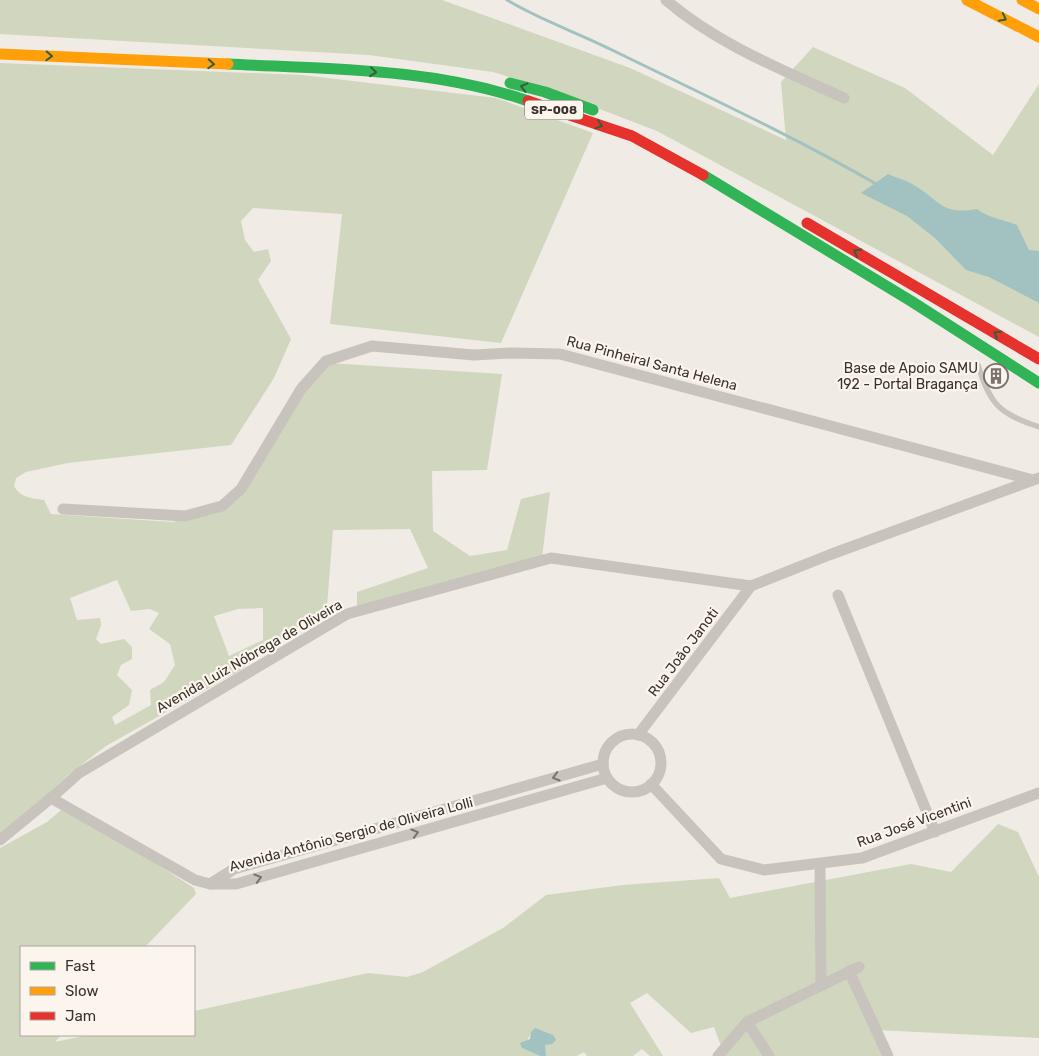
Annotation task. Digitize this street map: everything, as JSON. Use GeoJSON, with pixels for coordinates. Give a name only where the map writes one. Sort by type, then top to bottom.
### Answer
{"type":"FeatureCollection","features":[{"type":"Feature","properties":{"kind":"main road"},"geometry":{"type":"LineString","coordinates":[[967,0],[1039,36]]}},
{"type":"Feature","properties":{"kind":"main road"},"geometry":{"type":"LineString","coordinates":[[1022,0],[1039,9]]}},
{"type":"Feature","properties":{"kind":"main road","name":"SP-008"},"geometry":{"type":"LineString","coordinates":[[156,49],[406,63],[486,77],[545,92],[599,113],[638,130],[765,198]]}},
{"type":"Feature","properties":{"kind":"main road","name":"SP-008"},"geometry":{"type":"LineString","coordinates":[[0,54],[352,70],[423,77],[497,90],[632,136],[715,182],[911,301],[1039,382]]}},
{"type":"Feature","properties":{"kind":"main road"},"geometry":{"type":"LineString","coordinates":[[799,218],[1036,364]]}},
{"type":"Feature","properties":{"kind":"street"},"geometry":{"type":"LineString","coordinates":[[666,0],[710,32],[776,67],[844,98]]}},
{"type":"Feature","properties":{"kind":"street","name":"Rua Pinheiral Santa Helena"},"geometry":{"type":"LineString","coordinates":[[63,509],[185,516],[222,506],[241,490],[301,389],[326,361],[372,346],[474,355],[512,353],[560,354],[1036,479]]}},
{"type":"Feature","properties":{"kind":"street"},"geometry":{"type":"LineString","coordinates":[[751,586],[1036,479]]}},
{"type":"Feature","properties":{"kind":"street","name":"Avenida Luiz Nóbrega de Oliveira"},"geometry":{"type":"LineString","coordinates":[[0,840],[52,798],[79,772],[347,614],[552,558],[751,586]]}},
{"type":"Feature","properties":{"kind":"street","name":"Rua João Janoti"},"geometry":{"type":"LineString","coordinates":[[638,735],[751,586]]}},
{"type":"Feature","properties":{"kind":"street"},"geometry":{"type":"LineString","coordinates":[[838,595],[935,832]]}},
{"type":"Feature","properties":{"kind":"street"},"geometry":{"type":"LineString","coordinates":[[638,735],[654,744],[660,760],[660,769],[651,784],[632,792],[614,785],[607,778],[603,764],[606,749],[612,742],[621,736],[638,735]]}},
{"type":"Feature","properties":{"kind":"street","name":"Avenida Antônio Sergio de Oliveira Lolli"},"geometry":{"type":"LineString","coordinates":[[210,884],[234,869],[603,764]]}},
{"type":"Feature","properties":{"kind":"street","name":"Avenida Antônio Sergio de Oliveira Lolli"},"geometry":{"type":"LineString","coordinates":[[210,884],[236,884],[607,778]]}},
{"type":"Feature","properties":{"kind":"street","name":"Rua José Vicentini"},"geometry":{"type":"LineString","coordinates":[[651,784],[720,860],[764,870],[820,865],[862,858],[1039,793]]}},
{"type":"Feature","properties":{"kind":"street"},"geometry":{"type":"LineString","coordinates":[[52,798],[195,880],[210,884]]}},
{"type":"Feature","properties":{"kind":"street"},"geometry":{"type":"LineString","coordinates":[[820,865],[821,985]]}},
{"type":"Feature","properties":{"kind":"street"},"geometry":{"type":"LineString","coordinates":[[718,1056],[747,1022],[854,969],[888,1056]]}},
{"type":"Feature","properties":{"kind":"street"},"geometry":{"type":"LineString","coordinates":[[747,1022],[768,1056]]}},
{"type":"Feature","properties":{"kind":"lane"},"geometry":{"type":"LineString","coordinates":[[1036,364],[1039,382]]}},
{"type":"Feature","properties":{"kind":"lane"},"geometry":{"type":"LineString","coordinates":[[978,365],[994,405],[1024,422],[1039,427]]}},
{"type":"Feature","properties":{"kind":"green space"},"geometry":{"type":"Polygon","coordinates":[[[0,0],[442,0],[630,68],[786,140],[781,82],[813,47],[905,88],[993,155],[1039,84],[1039,337],[657,131],[542,87],[493,72],[369,55],[0,34],[0,0]]]}},
{"type":"Feature","properties":{"kind":"green space"},"geometry":{"type":"Polygon","coordinates":[[[0,63],[302,75],[496,98],[593,133],[501,343],[330,324],[342,214],[253,208],[241,221],[245,240],[254,252],[268,249],[271,261],[258,280],[291,339],[274,378],[231,445],[68,463],[26,472],[16,478],[14,486],[23,495],[44,500],[51,514],[173,522],[233,503],[303,390],[328,363],[502,374],[487,470],[432,471],[433,531],[470,556],[507,550],[521,499],[550,492],[542,558],[357,608],[357,592],[428,568],[410,529],[333,530],[327,606],[239,671],[106,746],[68,775],[20,820],[0,834],[0,63]],[[117,580],[70,598],[77,620],[100,618],[101,625],[96,639],[101,644],[124,639],[132,647],[132,659],[121,665],[117,675],[132,690],[129,705],[112,717],[115,725],[151,705],[150,690],[164,682],[175,665],[170,644],[149,629],[159,613],[150,609],[131,611],[117,580]],[[263,608],[238,609],[214,616],[229,656],[263,640],[263,608]]]}},
{"type":"Feature","properties":{"kind":"green space"},"geometry":{"type":"Polygon","coordinates":[[[66,806],[194,888],[196,894],[146,946],[20,946],[20,1036],[60,1036],[55,1042],[83,1036],[195,1036],[195,1011],[368,973],[407,977],[423,972],[503,928],[546,895],[623,885],[719,878],[730,898],[911,864],[951,872],[998,824],[1018,832],[1039,877],[1039,1038],[877,1030],[888,1056],[718,1056],[721,1046],[714,1027],[691,1033],[647,993],[630,1003],[663,1056],[650,1056],[642,1049],[633,1056],[587,1056],[584,1052],[577,1056],[545,1056],[545,1045],[531,1034],[522,1048],[540,1056],[0,1056],[0,848],[47,822],[66,806]]]}},
{"type":"Feature","properties":{"kind":"water"},"geometry":{"type":"Polygon","coordinates":[[[888,174],[907,181],[938,203],[950,209],[977,209],[1017,225],[1029,250],[1039,251],[1039,303],[989,277],[966,270],[935,238],[907,216],[861,193],[888,174]]]}},
{"type":"Feature","properties":{"kind":"water"},"geometry":{"type":"Polygon","coordinates":[[[535,1028],[553,1035],[556,1040],[552,1044],[545,1045],[546,1056],[540,1056],[522,1048],[520,1043],[530,1039],[531,1032],[535,1028]]]}},
{"type":"Feature","properties":{"kind":"waterway"},"geometry":{"type":"LineString","coordinates":[[507,0],[532,14],[597,43],[745,115],[878,185]]}},
{"type":"Feature","properties":{"kind":"traffic: fast"},"geometry":{"type":"LineString","coordinates":[[228,64],[342,69],[418,76],[492,90],[528,101]]}},
{"type":"Feature","properties":{"kind":"traffic: fast"},"geometry":{"type":"LineString","coordinates":[[510,83],[545,92],[593,110]]}},
{"type":"Feature","properties":{"kind":"traffic: fast"},"geometry":{"type":"LineString","coordinates":[[703,175],[911,301],[1039,383]]}},
{"type":"Feature","properties":{"kind":"traffic: slow"},"geometry":{"type":"LineString","coordinates":[[967,0],[1039,37]]}},
{"type":"Feature","properties":{"kind":"traffic: slow"},"geometry":{"type":"LineString","coordinates":[[1022,0],[1039,9]]}},
{"type":"Feature","properties":{"kind":"traffic: slow"},"geometry":{"type":"LineString","coordinates":[[0,54],[228,64]]}},
{"type":"Feature","properties":{"kind":"traffic: jam"},"geometry":{"type":"LineString","coordinates":[[528,101],[632,136],[703,175]]}},
{"type":"Feature","properties":{"kind":"traffic: jam"},"geometry":{"type":"LineString","coordinates":[[807,223],[1039,359]]}},
{"type":"Feature","properties":{"kind":"place","name":"Base de Apoio SAMU 192 - Portal Bragança"},"geometry":{"type":"Point","coordinates":[996,376]}}]}
